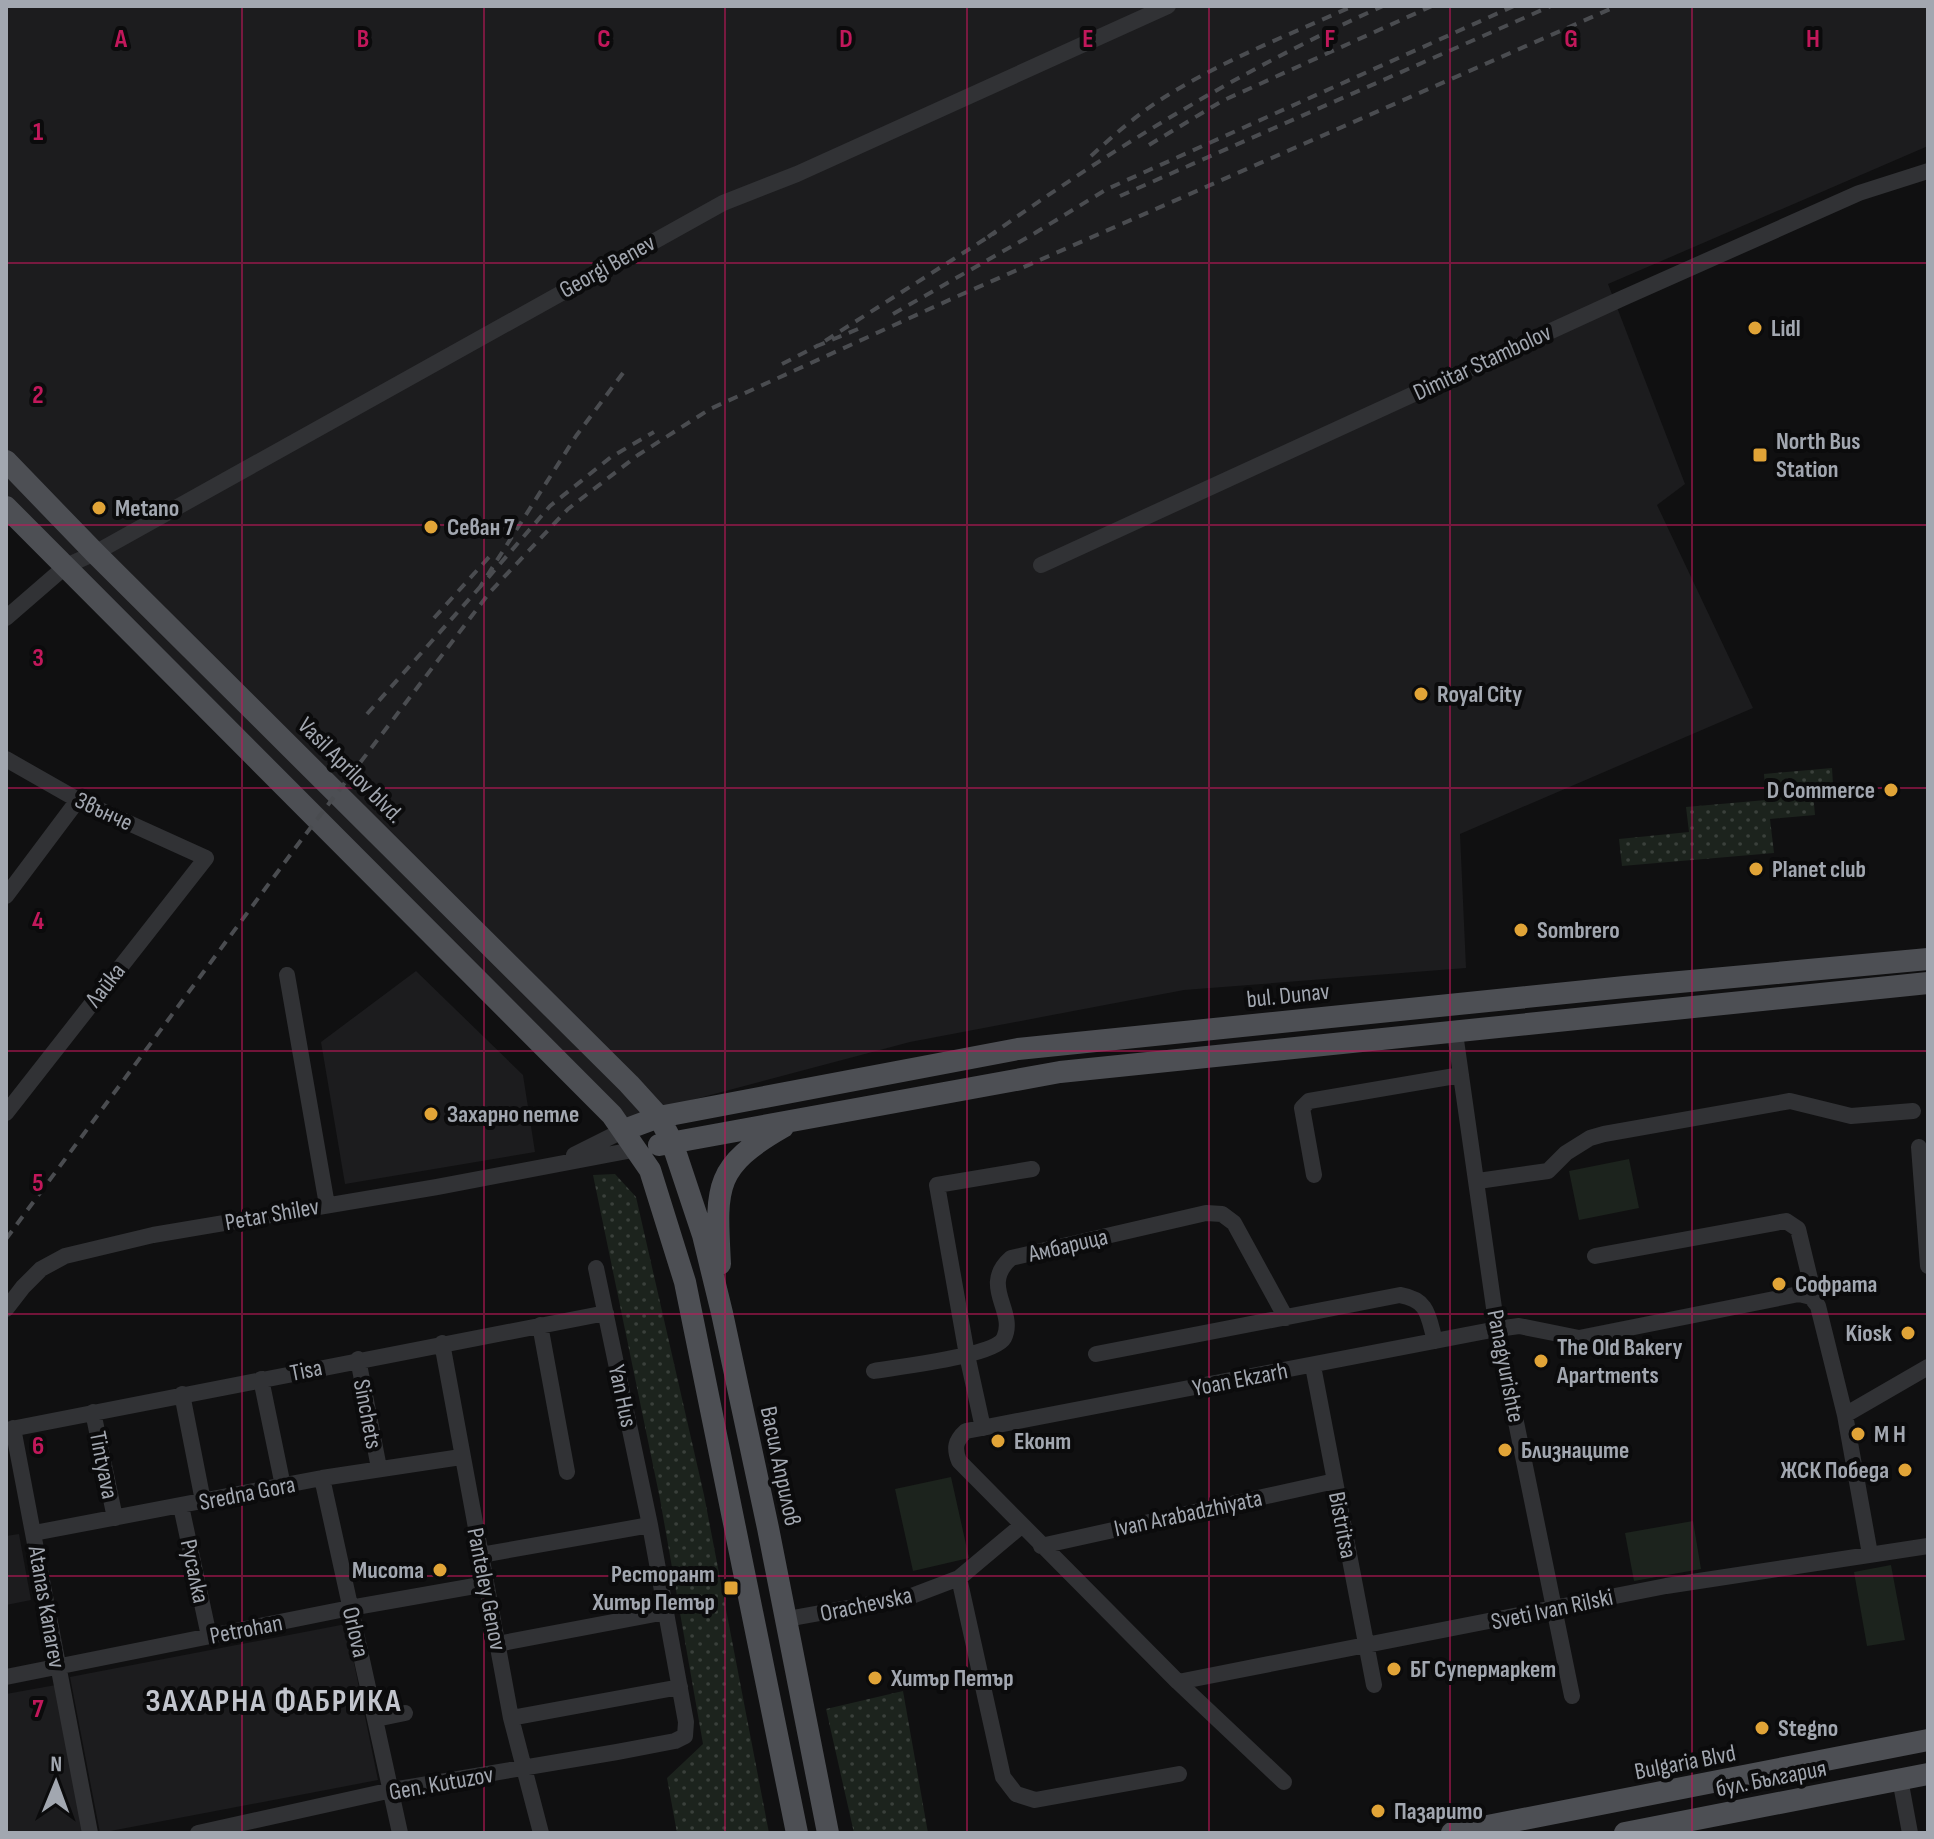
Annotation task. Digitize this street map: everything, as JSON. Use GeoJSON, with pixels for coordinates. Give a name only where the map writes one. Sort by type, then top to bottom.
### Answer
{"type":"FeatureCollection","features":[{"type":"Feature","properties":{"kind":"main road","name":"Vasil Aprilov blvd."},"geometry":{"type":"LineString","coordinates":[[6,461],[659,1117]]}},
{"type":"Feature","properties":{"kind":"main road"},"geometry":{"type":"LineString","coordinates":[[6,507],[612,1115],[638,1149],[650,1170],[685,1282],[797,1833]]}},
{"type":"Feature","properties":{"kind":"main road","name":"bul. Dunav"},"geometry":{"type":"LineString","coordinates":[[624,1130],[659,1117],[1018,1049],[1928,959]]}},
{"type":"Feature","properties":{"kind":"main road"},"geometry":{"type":"LineString","coordinates":[[638,1149],[1060,1072],[1928,983]]}},
{"type":"Feature","properties":{"kind":"main road","name":"Васил Априлов"},"geometry":{"type":"LineString","coordinates":[[659,1117],[672,1142],[703,1235],[722,1313],[787,1619],[828,1833]]}},
{"type":"Feature","properties":{"kind":"main road"},"geometry":{"type":"LineString","coordinates":[[722,1313],[718,1221],[722,1185],[741,1154],[797,1119]]}},
{"type":"Feature","properties":{"kind":"main road","name":"Bulgaria Blvd"},"geometry":{"type":"LineString","coordinates":[[1452,1833],[1928,1740]]}},
{"type":"Feature","properties":{"kind":"main road","name":"бул. България"},"geometry":{"type":"LineString","coordinates":[[1625,1833],[1928,1774]]}},
{"type":"Feature","properties":{"kind":"street","name":"Georgi Benev"},"geometry":{"type":"LineString","coordinates":[[6,618],[66,566],[95,553],[723,203],[797,174],[1168,6]]}},
{"type":"Feature","properties":{"kind":"street","name":"Dimitar Stambolov"},"geometry":{"type":"LineString","coordinates":[[1041,565],[1637,291],[1859,193],[1928,171]]}},
{"type":"Feature","properties":{"kind":"street","name":"Звънче"},"geometry":{"type":"LineString","coordinates":[[6,759],[78,800],[206,858]]}},
{"type":"Feature","properties":{"kind":"street"},"geometry":{"type":"LineString","coordinates":[[6,896],[78,800]]}},
{"type":"Feature","properties":{"kind":"street","name":"Лайка"},"geometry":{"type":"LineString","coordinates":[[8,1107],[206,858]]}},
{"type":"Feature","properties":{"kind":"street"},"geometry":{"type":"LineString","coordinates":[[287,975],[327,1205]]}},
{"type":"Feature","properties":{"kind":"street","name":"Panagyurishte"},"geometry":{"type":"LineString","coordinates":[[1455,1033],[1497,1329],[1572,1696]]}},
{"type":"Feature","properties":{"kind":"street"},"geometry":{"type":"LineString","coordinates":[[1314,1175],[1302,1108],[1309,1101],[1461,1075]]}},
{"type":"Feature","properties":{"kind":"street"},"geometry":{"type":"LineString","coordinates":[[1478,1181],[1548,1171],[1566,1153],[1590,1138],[1604,1134],[1790,1101],[1851,1116],[1913,1111]]}},
{"type":"Feature","properties":{"kind":"street","name":"Petar Shilev"},"geometry":{"type":"LineString","coordinates":[[559,1164],[624,1130]]}},
{"type":"Feature","properties":{"kind":"street"},"geometry":{"type":"LineString","coordinates":[[1919,1147],[1928,1266]]}},
{"type":"Feature","properties":{"kind":"street","name":"Petar Shilev"},"geometry":{"type":"LineString","coordinates":[[6,1309],[41,1269],[65,1256],[153,1235],[638,1149]]}},
{"type":"Feature","properties":{"kind":"street"},"geometry":{"type":"LineString","coordinates":[[1032,1169],[937,1185],[983,1428],[966,1431],[957,1439],[955,1450],[959,1461],[1178,1682],[1284,1782]]}},
{"type":"Feature","properties":{"kind":"street","name":"Амбарица"},"geometry":{"type":"LineString","coordinates":[[874,1371],[994,1348],[1004,1339],[1006,1326],[997,1282],[1000,1267],[1011,1258],[1206,1213],[1222,1214],[1234,1223],[1286,1318]]}},
{"type":"Feature","properties":{"kind":"street"},"geometry":{"type":"LineString","coordinates":[[1595,1256],[1786,1221],[1798,1229],[1812,1287],[1811,1297],[1818,1306],[1845,1415],[1870,1554]]}},
{"type":"Feature","properties":{"kind":"street","name":"Yan Hus"},"geometry":{"type":"LineString","coordinates":[[596,1268],[650,1525],[686,1722],[685,1736]]}},
{"type":"Feature","properties":{"kind":"street","name":"Yoan Ekzarh"},"geometry":{"type":"LineString","coordinates":[[983,1428],[1497,1329],[1519,1326],[1579,1338],[1799,1294],[1811,1297]]}},
{"type":"Feature","properties":{"kind":"street"},"geometry":{"type":"LineString","coordinates":[[1096,1354],[1400,1295],[1416,1298],[1426,1308],[1435,1341]]}},
{"type":"Feature","properties":{"kind":"street","name":"Tisa"},"geometry":{"type":"LineString","coordinates":[[9,1429],[606,1313]]}},
{"type":"Feature","properties":{"kind":"street"},"geometry":{"type":"LineString","coordinates":[[540,1325],[567,1472]]}},
{"type":"Feature","properties":{"kind":"street","name":"Panteley Genov"},"geometry":{"type":"LineString","coordinates":[[442,1343],[511,1718],[541,1833]]}},
{"type":"Feature","properties":{"kind":"street","name":"Sinchets"},"geometry":{"type":"LineString","coordinates":[[358,1359],[379,1468]]}},
{"type":"Feature","properties":{"kind":"street","name":"Bistritsa"},"geometry":{"type":"LineString","coordinates":[[1313,1366],[1374,1685]]}},
{"type":"Feature","properties":{"kind":"street"},"geometry":{"type":"LineString","coordinates":[[1845,1415],[1928,1367]]}},
{"type":"Feature","properties":{"kind":"street"},"geometry":{"type":"LineString","coordinates":[[261,1379],[283,1486]]}},
{"type":"Feature","properties":{"kind":"street"},"geometry":{"type":"LineString","coordinates":[[182,1394],[203,1501]]}},
{"type":"Feature","properties":{"kind":"street","name":"Tintyava"},"geometry":{"type":"LineString","coordinates":[[93,1412],[115,1518]]}},
{"type":"Feature","properties":{"kind":"street","name":"Atanas Kanarev"},"geometry":{"type":"LineString","coordinates":[[9,1429],[34,1533],[90,1833]]}},
{"type":"Feature","properties":{"kind":"street","name":"Sredna Gora"},"geometry":{"type":"LineString","coordinates":[[34,1533],[322,1478],[461,1457]]}},
{"type":"Feature","properties":{"kind":"street","name":"Orlova"},"geometry":{"type":"LineString","coordinates":[[322,1478],[400,1833]]}},
{"type":"Feature","properties":{"kind":"street","name":"Ivan Arabadzhiyata"},"geometry":{"type":"LineString","coordinates":[[1041,1546],[1335,1481]]}},
{"type":"Feature","properties":{"kind":"street","name":"Русалка"},"geometry":{"type":"LineString","coordinates":[[181,1506],[209,1636]]}},
{"type":"Feature","properties":{"kind":"street"},"geometry":{"type":"LineString","coordinates":[[481,1555],[650,1525]]}},
{"type":"Feature","properties":{"kind":"street","name":"Orachevska"},"geometry":{"type":"LineString","coordinates":[[787,1619],[909,1597],[959,1578],[1021,1526]]}},
{"type":"Feature","properties":{"kind":"street","name":"Sveti Ivan Rilski"},"geometry":{"type":"LineString","coordinates":[[1178,1682],[1666,1586],[1928,1546]]}},
{"type":"Feature","properties":{"kind":"street"},"geometry":{"type":"LineString","coordinates":[[959,1578],[1003,1777],[1016,1794],[1035,1800],[1179,1774]]}},
{"type":"Feature","properties":{"kind":"street","name":"Petrohan"},"geometry":{"type":"LineString","coordinates":[[6,1677],[486,1584]]}},
{"type":"Feature","properties":{"kind":"street"},"geometry":{"type":"LineString","coordinates":[[497,1644],[666,1612]]}},
{"type":"Feature","properties":{"kind":"street"},"geometry":{"type":"LineString","coordinates":[[511,1718],[680,1687]]}},
{"type":"Feature","properties":{"kind":"street"},"geometry":{"type":"LineString","coordinates":[[376,1719],[405,1713]]}},
{"type":"Feature","properties":{"kind":"street","name":"Gen. Kutuzov"},"geometry":{"type":"LineString","coordinates":[[198,1833],[392,1790],[675,1741],[685,1736]]}},
{"type":"Feature","properties":{"kind":"street"},"geometry":{"type":"LineString","coordinates":[[1900,1779],[1910,1833]]}},
{"type":"Feature","properties":{"kind":"shaded area"},"geometry":{"type":"Polygon","coordinates":[[[6,6],[1928,6],[1928,146],[1608,284],[1685,484],[1657,505],[1753,708],[1460,834],[1466,968],[1184,990],[910,1042],[609,1122],[6,515],[6,6]]]}},
{"type":"Feature","properties":{"kind":"shaded area"},"geometry":{"type":"Polygon","coordinates":[[[1832,768],[1833,785],[1826,792],[1813,793],[1815,815],[1770,819],[1774,853],[1622,866],[1619,839],[1689,832],[1686,807],[1766,800],[1764,774],[1832,768]]]}},
{"type":"Feature","properties":{"kind":"shaded area","name":"Захарно петле"},"geometry":{"type":"Polygon","coordinates":[[[416,971],[523,1075],[535,1152],[345,1184],[321,1042],[416,971]]]}},
{"type":"Feature","properties":{"kind":"shaded area"},"geometry":{"type":"Polygon","coordinates":[[[1629,1159],[1639,1208],[1579,1220],[1569,1171],[1629,1159]]]}},
{"type":"Feature","properties":{"kind":"shaded area"},"geometry":{"type":"Polygon","coordinates":[[[615,1174],[636,1197],[704,1495],[769,1833],[677,1833],[667,1778],[703,1744],[660,1499],[593,1175],[615,1174]]]}},
{"type":"Feature","properties":{"kind":"shaded area"},"geometry":{"type":"Polygon","coordinates":[[[951,1477],[969,1558],[913,1571],[895,1489],[951,1477]]]}},
{"type":"Feature","properties":{"kind":"shaded area"},"geometry":{"type":"Polygon","coordinates":[[[1693,1521],[1701,1569],[1634,1581],[1625,1533],[1693,1521]]]}},
{"type":"Feature","properties":{"kind":"shaded area"},"geometry":{"type":"Polygon","coordinates":[[[19,1534],[31,1600],[6,1605],[6,1536],[19,1534]]]}},
{"type":"Feature","properties":{"kind":"shaded area"},"geometry":{"type":"Polygon","coordinates":[[[1891,1565],[1905,1640],[1867,1646],[1854,1572],[1891,1565]]]}},
{"type":"Feature","properties":{"kind":"shaded area"},"geometry":{"type":"Polygon","coordinates":[[[346,1624],[378,1780],[100,1833],[70,1677],[346,1624]]]}},
{"type":"Feature","properties":{"kind":"shaded area"},"geometry":{"type":"Polygon","coordinates":[[[56,1685],[85,1833],[6,1833],[6,1694],[56,1685]]]}},
{"type":"Feature","properties":{"kind":"shaded area"},"geometry":{"type":"Polygon","coordinates":[[[903,1691],[928,1833],[854,1833],[826,1709],[903,1691]]]}},
{"type":"Feature","properties":{"kind":"railway"},"geometry":{"type":"LineString","coordinates":[[1091,156],[1138,116],[1190,82],[1353,6]]}},
{"type":"Feature","properties":{"kind":"railway"},"geometry":{"type":"LineString","coordinates":[[988,237],[1131,141],[1229,83],[1383,6]]}},
{"type":"Feature","properties":{"kind":"railway"},"geometry":{"type":"LineString","coordinates":[[1149,145],[1222,101],[1432,6]]}},
{"type":"Feature","properties":{"kind":"railway"},"geometry":{"type":"LineString","coordinates":[[893,314],[1107,189],[1514,6]]}},
{"type":"Feature","properties":{"kind":"railway"},"geometry":{"type":"LineString","coordinates":[[1120,196],[1551,6]]}},
{"type":"Feature","properties":{"kind":"railway"},"geometry":{"type":"LineString","coordinates":[[6,1239],[299,843],[490,592],[568,509],[638,455],[710,409],[958,296],[1617,6]]}},
{"type":"Feature","properties":{"kind":"railway"},"geometry":{"type":"LineString","coordinates":[[858,329],[817,346],[996,232]]}},
{"type":"Feature","properties":{"kind":"railway"},"geometry":{"type":"LineString","coordinates":[[782,364],[817,346]]}},
{"type":"Feature","properties":{"kind":"railway"},"geometry":{"type":"LineString","coordinates":[[623,373],[576,436],[480,587],[550,506],[611,457],[654,432]]}},
{"type":"Feature","properties":{"kind":"railway"},"geometry":{"type":"LineString","coordinates":[[434,618],[490,556]]}},
{"type":"Feature","properties":{"kind":"railway"},"geometry":{"type":"LineString","coordinates":[[367,714],[480,587]]}},
{"type":"Feature","properties":{"kind":"place","name":"Lidl"},"geometry":{"type":"Point","coordinates":[1755,328]}},
{"type":"Feature","properties":{"kind":"place","name":"North Bus Station"},"geometry":{"type":"Point","coordinates":[1760,455]}},
{"type":"Feature","properties":{"kind":"place","name":"Metano"},"geometry":{"type":"Point","coordinates":[99,508]}},
{"type":"Feature","properties":{"kind":"place","name":"Севан 7"},"geometry":{"type":"Point","coordinates":[431,527]}},
{"type":"Feature","properties":{"kind":"place","name":"Royal City"},"geometry":{"type":"Point","coordinates":[1421,694]}},
{"type":"Feature","properties":{"kind":"place","name":"D Commerce"},"geometry":{"type":"Point","coordinates":[1891,790]}},
{"type":"Feature","properties":{"kind":"place","name":"Planet club"},"geometry":{"type":"Point","coordinates":[1756,869]}},
{"type":"Feature","properties":{"kind":"place","name":"Sombrero"},"geometry":{"type":"Point","coordinates":[1521,930]}},
{"type":"Feature","properties":{"kind":"place","name":"Захарно петле"},"geometry":{"type":"Point","coordinates":[431,1114]}},
{"type":"Feature","properties":{"kind":"place","name":"Софрата"},"geometry":{"type":"Point","coordinates":[1779,1284]}},
{"type":"Feature","properties":{"kind":"place","name":"Kiosk"},"geometry":{"type":"Point","coordinates":[1908,1333]}},
{"type":"Feature","properties":{"kind":"place","name":"The Old Bakery Apartments"},"geometry":{"type":"Point","coordinates":[1541,1361]}},
{"type":"Feature","properties":{"kind":"place","name":"М Н"},"geometry":{"type":"Point","coordinates":[1858,1434]}},
{"type":"Feature","properties":{"kind":"place","name":"Еконт"},"geometry":{"type":"Point","coordinates":[998,1441]}},
{"type":"Feature","properties":{"kind":"place","name":"Близнаците"},"geometry":{"type":"Point","coordinates":[1505,1450]}},
{"type":"Feature","properties":{"kind":"place","name":"ЖСК Победа"},"geometry":{"type":"Point","coordinates":[1905,1470]}},
{"type":"Feature","properties":{"kind":"place","name":"Мисота"},"geometry":{"type":"Point","coordinates":[440,1570]}},
{"type":"Feature","properties":{"kind":"place","name":"Ресторант Хитър Петър"},"geometry":{"type":"Point","coordinates":[731,1588]}},
{"type":"Feature","properties":{"kind":"place","name":"БГ Супермаркет"},"geometry":{"type":"Point","coordinates":[1394,1669]}},
{"type":"Feature","properties":{"kind":"place","name":"Хитър Петър"},"geometry":{"type":"Point","coordinates":[875,1678]}},
{"type":"Feature","properties":{"kind":"place","name":"Stegno"},"geometry":{"type":"Point","coordinates":[1762,1728]}},
{"type":"Feature","properties":{"kind":"place","name":"Пазарито"},"geometry":{"type":"Point","coordinates":[1378,1811]}},
{"type":"Feature","properties":{"kind":"district","name":"ЗАХАРНА ФАБРИКА"},"geometry":{"type":"Point","coordinates":[274,1700]}}]}
